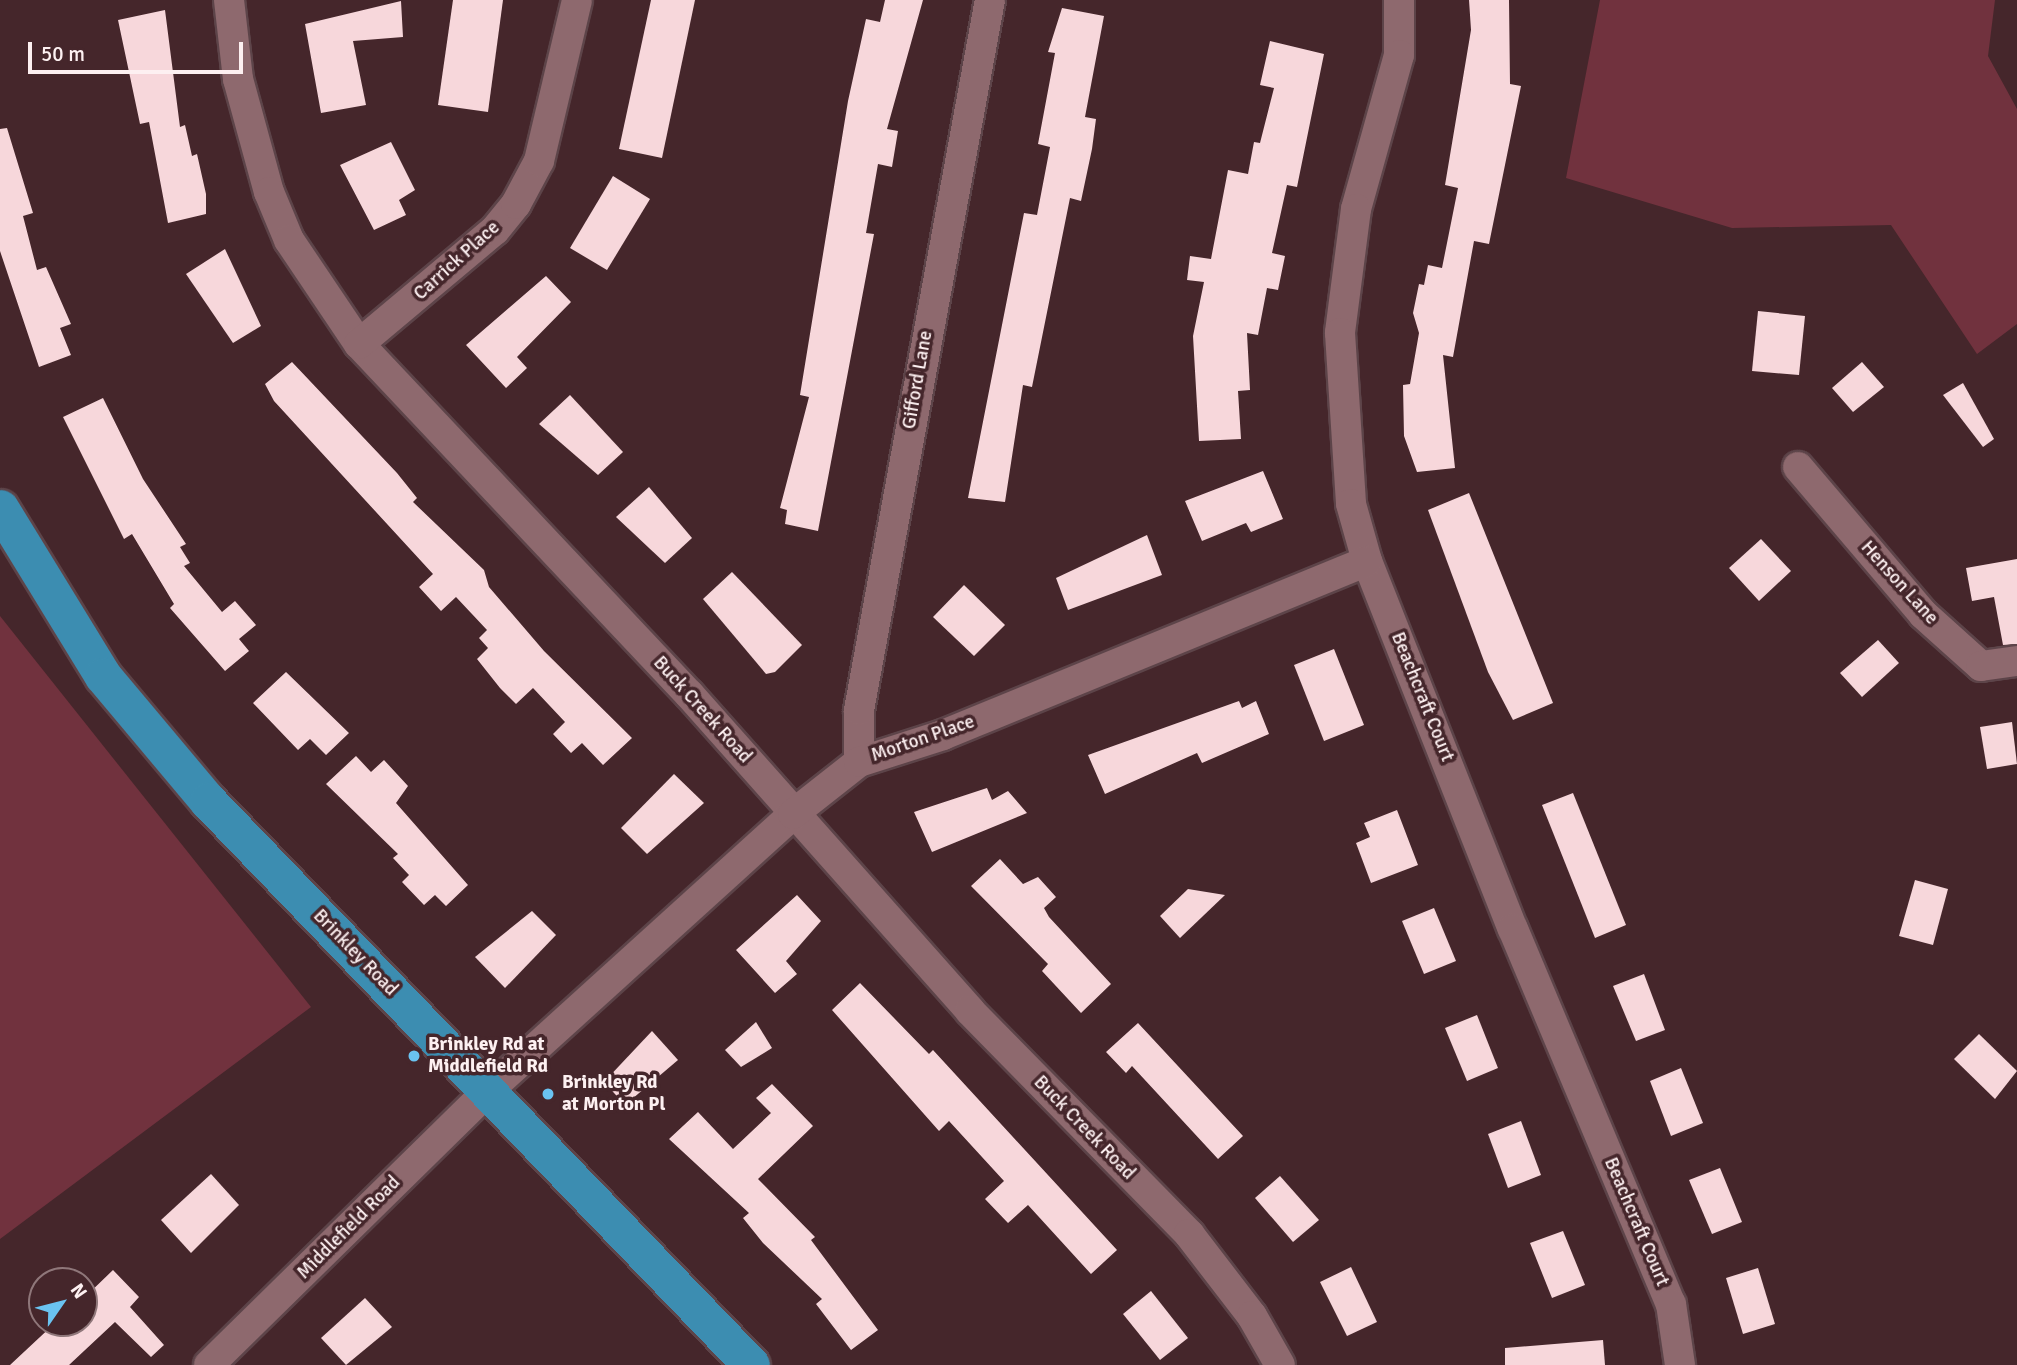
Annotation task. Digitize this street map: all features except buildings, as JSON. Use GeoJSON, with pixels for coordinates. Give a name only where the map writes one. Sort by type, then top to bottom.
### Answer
{"type":"FeatureCollection","features":[{"type":"Feature","properties":{"kind":"main road","name":"Brinkley Road"},"geometry":{"type":"LineString","coordinates":[[0,508],[73,632],[149,733],[751,1365]]}},
{"type":"Feature","properties":{"kind":"street","name":"Buck Creek Road"},"geometry":{"type":"LineString","coordinates":[[229,0],[238,79],[269,192],[289,240],[359,344],[689,694],[970,1011],[1196,1242],[1252,1316],[1280,1365]]}},
{"type":"Feature","properties":{"kind":"street","name":"Carrick Place"},"geometry":{"type":"LineString","coordinates":[[359,344],[495,230],[516,204],[539,161],[578,0]]}},
{"type":"Feature","properties":{"kind":"street","name":"Gifford Lane"},"geometry":{"type":"LineString","coordinates":[[859,762],[859,710],[990,0]]}},
{"type":"Feature","properties":{"kind":"street","name":"Beachcraft Court"},"geometry":{"type":"LineString","coordinates":[[1399,0],[1399,55],[1356,209],[1340,333],[1344,446],[1367,561],[1671,1304],[1680,1365]]}},
{"type":"Feature","properties":{"kind":"street","name":"Henson Lane"},"geometry":{"type":"LineString","coordinates":[[1798,467],[1923,614],[1981,666],[2017,661]]}},
{"type":"Feature","properties":{"kind":"street","name":"Morton Place"},"geometry":{"type":"LineString","coordinates":[[489,1090],[793,814],[859,762],[943,735],[1367,561]]}},
{"type":"Feature","properties":{"kind":"street","name":"Middlefield Road"},"geometry":{"type":"LineString","coordinates":[[209,1365],[489,1090]]}},
{"type":"Feature","properties":{"kind":"shaded area"},"geometry":{"type":"Polygon","coordinates":[[[1600,0],[1995,0],[1988,56],[2017,109],[2017,324],[1977,354],[1891,225],[1732,228],[1566,178],[1600,0]]]}},
{"type":"Feature","properties":{"kind":"shaded area"},"geometry":{"type":"Polygon","coordinates":[[[0,616],[311,1007],[0,1239],[0,616]]]}},
{"type":"Feature","properties":{"kind":"place","name":"Brinkley Rd at Middlefield Rd"},"geometry":{"type":"Point","coordinates":[414,1056]}},
{"type":"Feature","properties":{"kind":"place","name":"Brinkley Rd at Morton Pl"},"geometry":{"type":"Point","coordinates":[548,1094]}}]}
